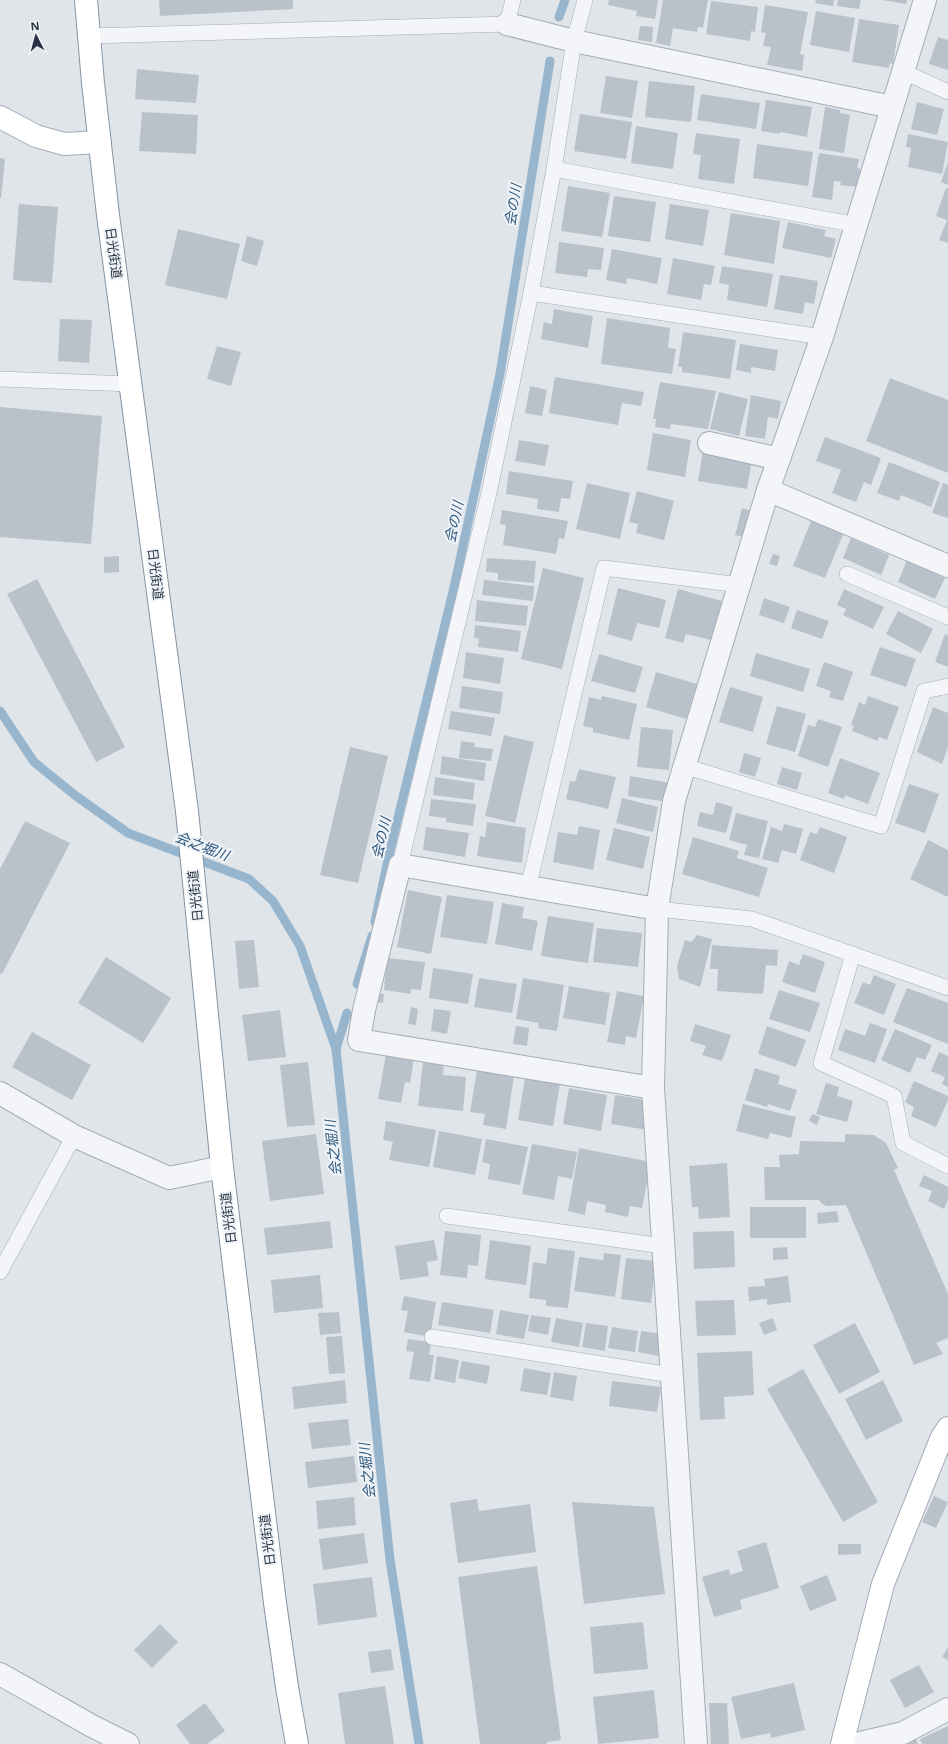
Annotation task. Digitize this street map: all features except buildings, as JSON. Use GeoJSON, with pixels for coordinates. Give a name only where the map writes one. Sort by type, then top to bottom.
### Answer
{"type":"FeatureCollection","features":[{"type":"Feature","properties":{"kind":"main road","name":"日光街道"},"geometry":{"type":"LineString","coordinates":[[86,0],[100,142],[186,811],[222,1167],[275,1603],[297,1744]]}},
{"type":"Feature","properties":{"kind":"main road"},"geometry":{"type":"LineString","coordinates":[[0,117],[36,136],[64,144],[100,142]]}},
{"type":"Feature","properties":{"kind":"main road"},"geometry":{"type":"LineString","coordinates":[[842,1744],[883,1584],[946,1435]]}},
{"type":"Feature","properties":{"kind":"street"},"geometry":{"type":"LineString","coordinates":[[696,1744],[653,1088],[657,909],[674,800],[684,766],[768,490],[822,337],[925,0]]}},
{"type":"Feature","properties":{"kind":"street"},"geometry":{"type":"LineString","coordinates":[[512,25],[569,39],[892,107]]}},
{"type":"Feature","properties":{"kind":"street"},"geometry":{"type":"LineString","coordinates":[[709,443],[779,459]]}},
{"type":"Feature","properties":{"kind":"street"},"geometry":{"type":"LineString","coordinates":[[768,490],[948,566]]}},
{"type":"Feature","properties":{"kind":"street"},"geometry":{"type":"LineString","coordinates":[[653,1088],[359,1040],[364,1010],[400,865],[657,909]]}},
{"type":"Feature","properties":{"kind":"street"},"geometry":{"type":"LineString","coordinates":[[0,1093],[74,1136],[168,1178],[222,1167]]}},
{"type":"Feature","properties":{"kind":"street"},"geometry":{"type":"LineString","coordinates":[[0,1674],[92,1726],[128,1744]]}},
{"type":"Feature","properties":{"kind":"street"},"geometry":{"type":"LineString","coordinates":[[856,1744],[903,1733],[948,1709]]}},
{"type":"Feature","properties":{"kind":"lane"},"geometry":{"type":"LineString","coordinates":[[89,36],[512,25],[513,0]]}},
{"type":"Feature","properties":{"kind":"lane"},"geometry":{"type":"LineString","coordinates":[[400,865],[489,493],[531,293],[554,169],[569,39],[585,0]]}},
{"type":"Feature","properties":{"kind":"lane"},"geometry":{"type":"LineString","coordinates":[[904,72],[948,92]]}},
{"type":"Feature","properties":{"kind":"lane"},"geometry":{"type":"LineString","coordinates":[[554,169],[857,225]]}},
{"type":"Feature","properties":{"kind":"lane"},"geometry":{"type":"LineString","coordinates":[[531,293],[822,337]]}},
{"type":"Feature","properties":{"kind":"lane"},"geometry":{"type":"LineString","coordinates":[[0,380],[131,384]]}},
{"type":"Feature","properties":{"kind":"lane"},"geometry":{"type":"LineString","coordinates":[[528,888],[604,568],[740,585]]}},
{"type":"Feature","properties":{"kind":"lane"},"geometry":{"type":"LineString","coordinates":[[847,574],[948,618]]}},
{"type":"Feature","properties":{"kind":"lane"},"geometry":{"type":"LineString","coordinates":[[684,766],[881,826],[924,691],[948,686]]}},
{"type":"Feature","properties":{"kind":"lane"},"geometry":{"type":"LineString","coordinates":[[657,909],[752,919],[948,988]]}},
{"type":"Feature","properties":{"kind":"lane"},"geometry":{"type":"LineString","coordinates":[[852,954],[821,1063],[894,1096],[903,1143],[948,1166]]}},
{"type":"Feature","properties":{"kind":"lane"},"geometry":{"type":"LineString","coordinates":[[0,1272],[74,1136]]}},
{"type":"Feature","properties":{"kind":"lane"},"geometry":{"type":"LineString","coordinates":[[447,1216],[663,1246]]}},
{"type":"Feature","properties":{"kind":"lane"},"geometry":{"type":"LineString","coordinates":[[432,1337],[672,1375]]}},
{"type":"Feature","properties":{"kind":"waterway","name":"会の川"},"geometry":{"type":"LineString","coordinates":[[559,17],[565,0]]}},
{"type":"Feature","properties":{"kind":"waterway","name":"会の川"},"geometry":{"type":"LineString","coordinates":[[375,922],[389,855],[455,583],[500,374],[550,61]]}},
{"type":"Feature","properties":{"kind":"waterway","name":"会之堀川"},"geometry":{"type":"LineString","coordinates":[[0,711],[34,762],[76,796],[128,833],[249,879],[273,901],[300,946],[336,1049],[390,1560],[419,1744]]}},
{"type":"Feature","properties":{"kind":"waterway","name":"会の川"},"geometry":{"type":"LineString","coordinates":[[357,984],[372,936]]}},
{"type":"Feature","properties":{"kind":"waterway"},"geometry":{"type":"LineString","coordinates":[[336,1049],[347,1013]]}}]}
